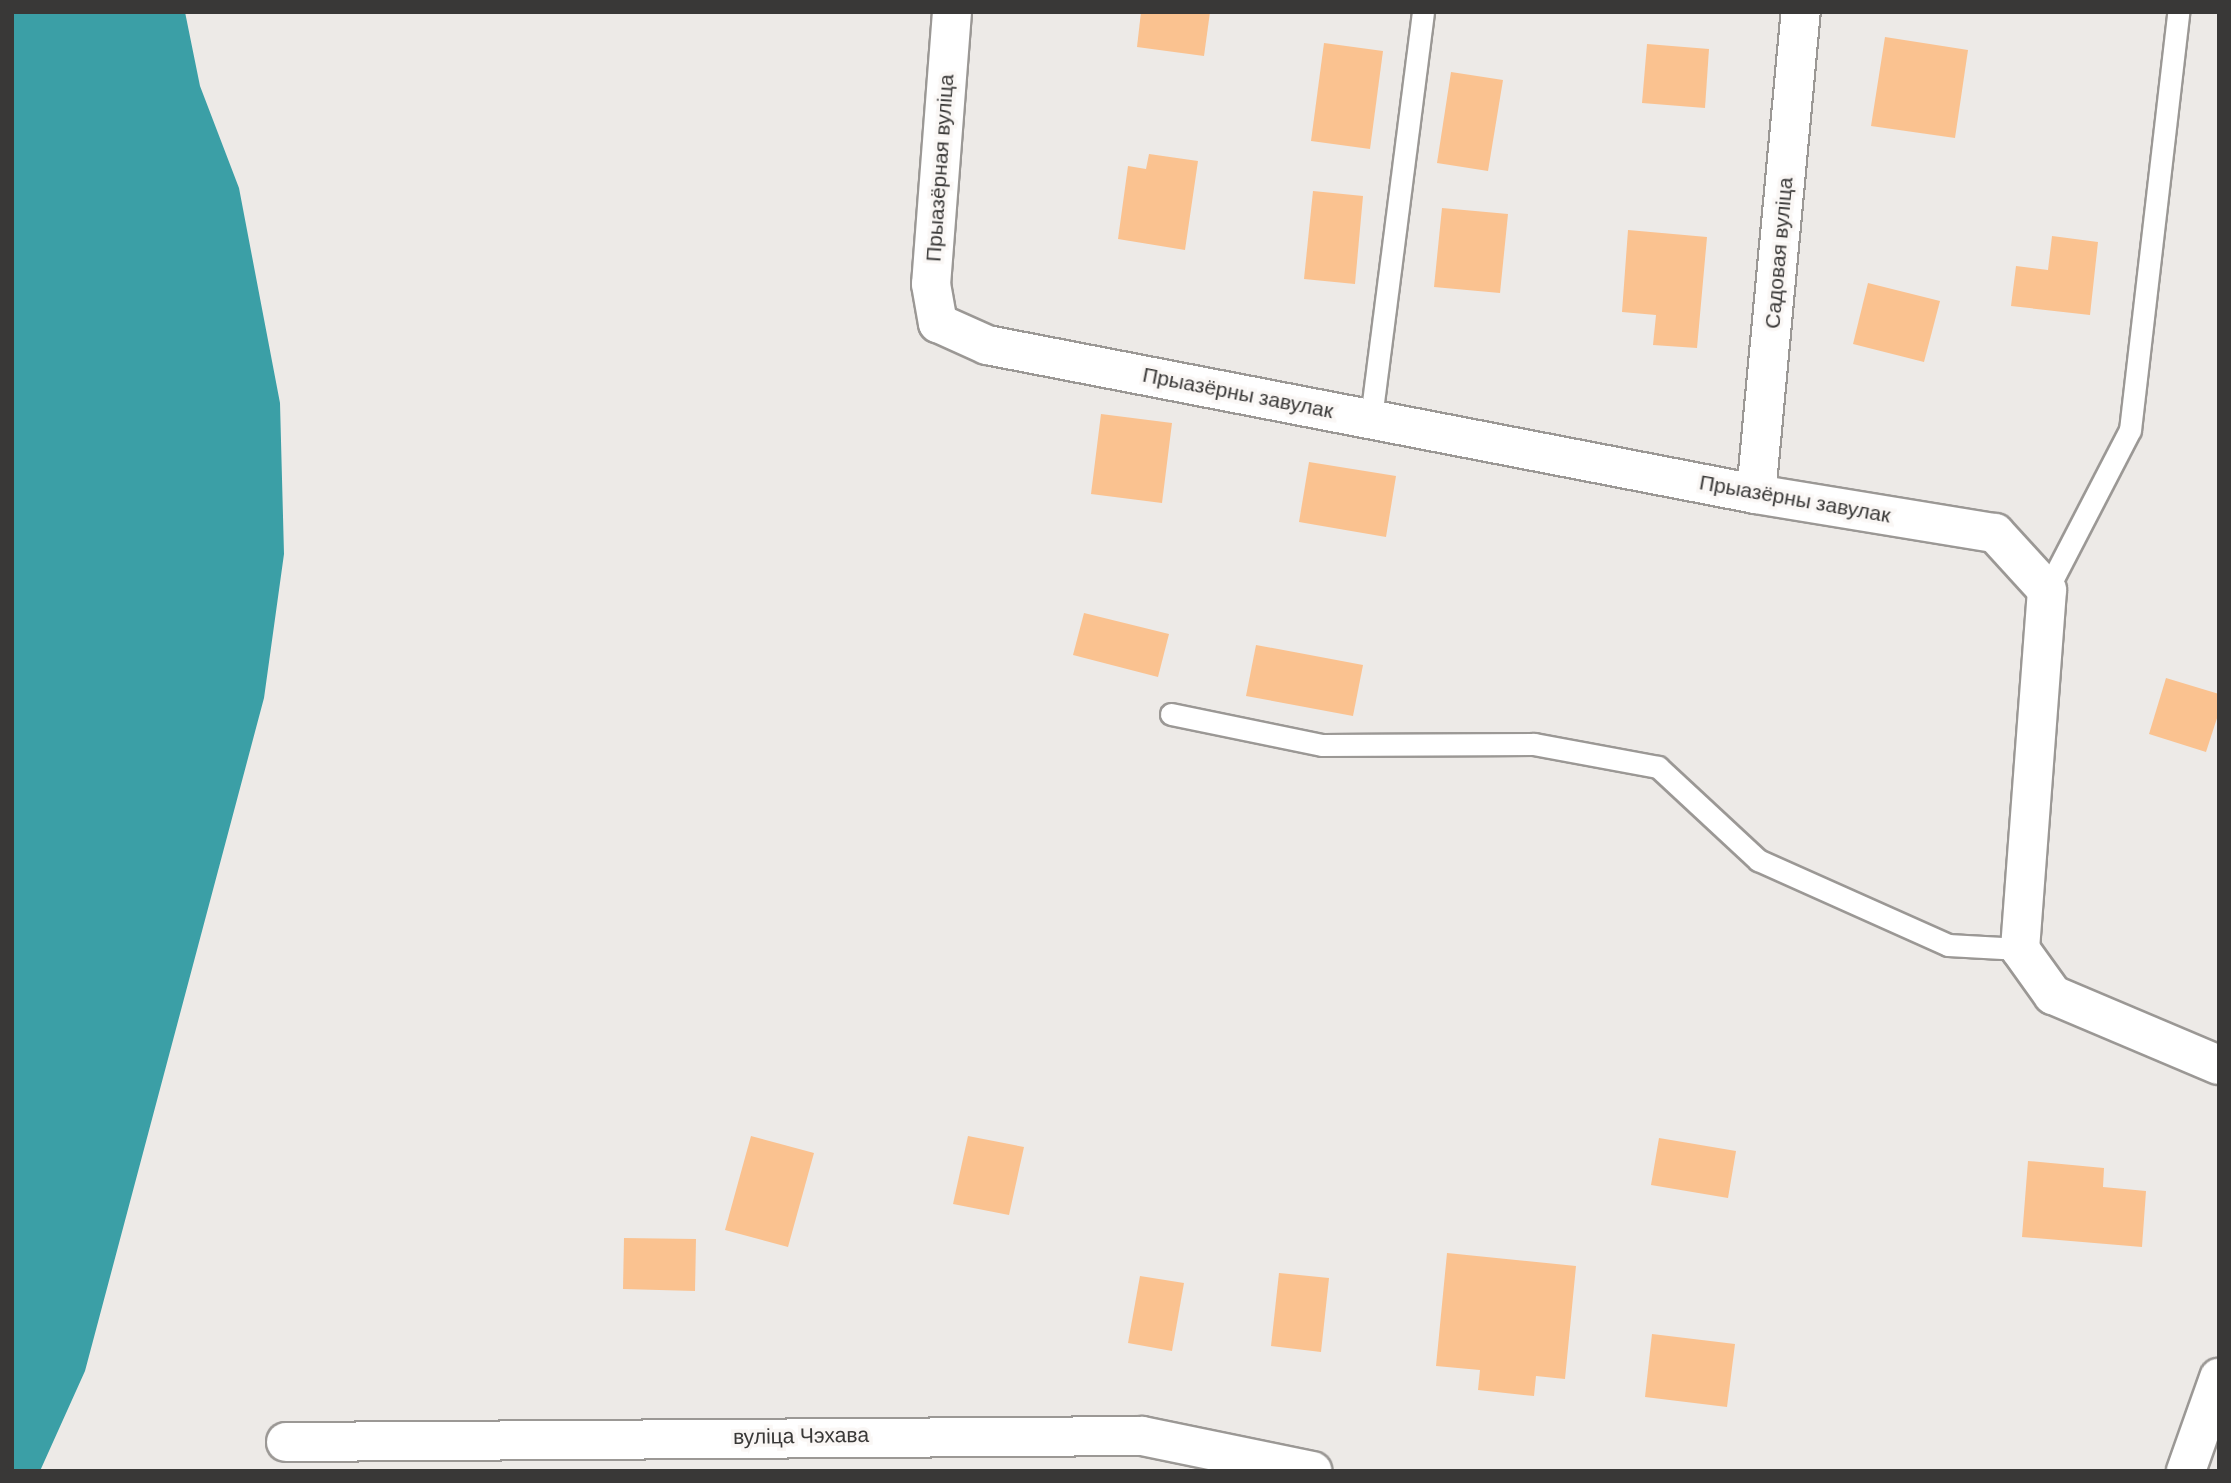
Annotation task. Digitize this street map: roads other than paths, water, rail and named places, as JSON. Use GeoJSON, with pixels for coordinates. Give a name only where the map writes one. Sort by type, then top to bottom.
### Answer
{"type":"FeatureCollection","features":[{"type":"Feature","properties":{"kind":"street","name":"Прыазёрная вуліца"},"geometry":{"type":"LineString","coordinates":[[938,323],[932,284],[952,12]]}},
{"type":"Feature","properties":{"kind":"street","name":"Садовая вуліца"},"geometry":{"type":"LineString","coordinates":[[1756,494],[1801,12]]}},
{"type":"Feature","properties":{"kind":"street","name":"Прыазёрны завулак"},"geometry":{"type":"LineString","coordinates":[[938,323],[986,345],[1756,494],[1995,533],[2047,590]]}},
{"type":"Feature","properties":{"kind":"street"},"geometry":{"type":"LineString","coordinates":[[2047,590],[2020,949],[2053,995],[2219,1065]]}},
{"type":"Feature","properties":{"kind":"street"},"geometry":{"type":"LineString","coordinates":[[2186,1471],[2219,1378]]}},
{"type":"Feature","properties":{"kind":"street","name":"вуліца Чэхава"},"geometry":{"type":"LineString","coordinates":[[286,1442],[1142,1436],[1312,1471]]}},
{"type":"Feature","properties":{"kind":"lane"},"geometry":{"type":"LineString","coordinates":[[1371,418],[1423,12]]}},
{"type":"Feature","properties":{"kind":"lane"},"geometry":{"type":"LineString","coordinates":[[2047,590],[2130,430],[2178,12]]}},
{"type":"Feature","properties":{"kind":"lane"},"geometry":{"type":"LineString","coordinates":[[1171,714],[1322,745],[1535,744],[1658,767],[1758,860],[1948,945],[2020,949]]}},
{"type":"Feature","properties":{"kind":"water"},"geometry":{"type":"Polygon","coordinates":[[[12,12],[185,12],[200,86],[239,188],[280,403],[284,554],[264,698],[85,1371],[40,1471],[12,1471],[12,12]]]}}]}
